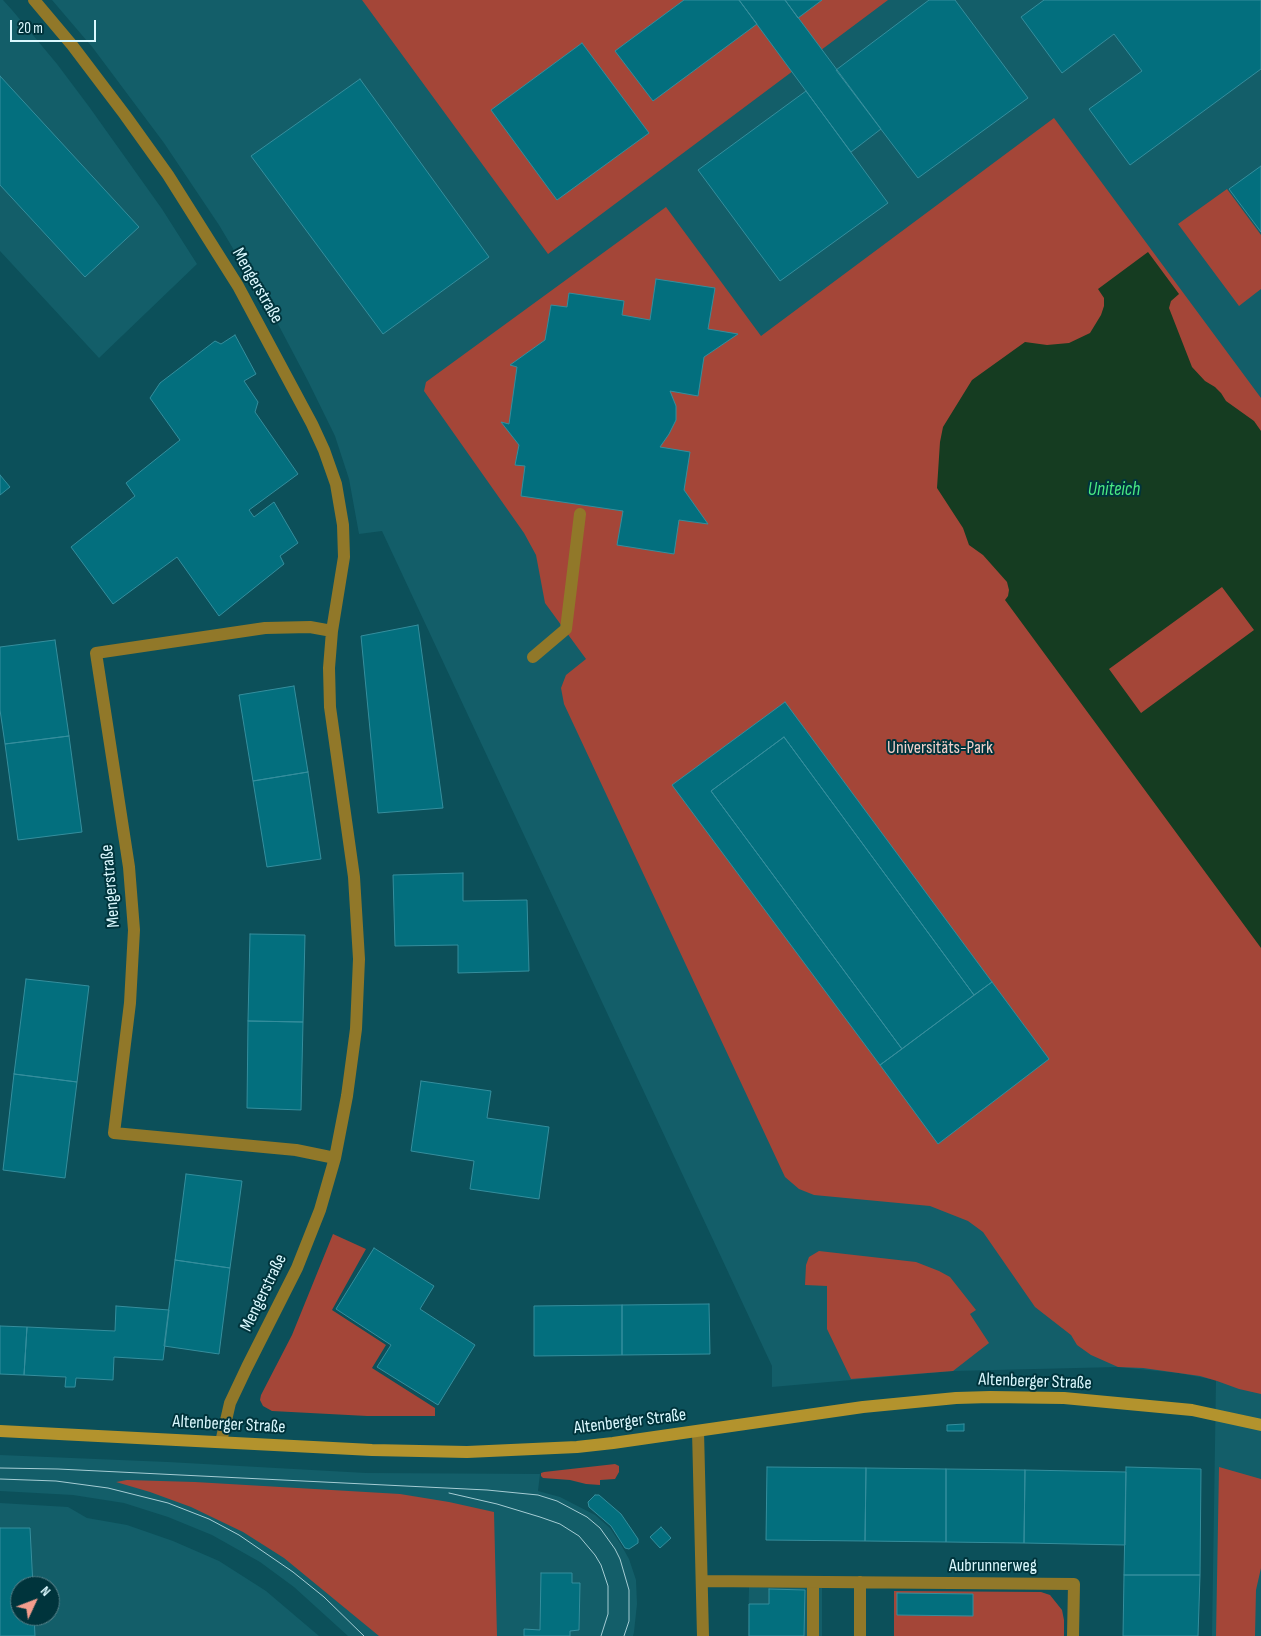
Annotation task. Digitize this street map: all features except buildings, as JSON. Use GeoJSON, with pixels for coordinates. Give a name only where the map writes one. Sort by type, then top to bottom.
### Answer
{"type":"FeatureCollection","features":[{"type":"Feature","properties":{"kind":"street","name":"Mengerstraße"},"geometry":{"type":"LineString","coordinates":[[34,0],[72,45],[168,175],[238,286],[324,450],[336,484],[343,525],[344,557],[332,631],[329,668],[330,707],[354,877],[359,959],[356,1029],[347,1096],[335,1158],[320,1210],[297,1268],[230,1403],[221,1442]]}},
{"type":"Feature","properties":{"kind":"street"},"geometry":{"type":"LineString","coordinates":[[533,657],[566,629],[580,514]]}},
{"type":"Feature","properties":{"kind":"street","name":"Mengerstraße"},"geometry":{"type":"LineString","coordinates":[[332,631],[310,627],[265,628],[96,653],[129,867],[134,930],[130,1003],[114,1132],[296,1150],[335,1158]]}},
{"type":"Feature","properties":{"kind":"street","name":"Altenberger Straße"},"geometry":{"type":"LineString","coordinates":[[0,1431],[372,1450],[453,1452],[577,1446],[863,1407],[976,1397],[1064,1398],[1153,1406],[1192,1410],[1261,1425]]}},
{"type":"Feature","properties":{"kind":"street"},"geometry":{"type":"LineString","coordinates":[[698,1431],[703,1636]]}},
{"type":"Feature","properties":{"kind":"street","name":"Aubrunnerweg"},"geometry":{"type":"LineString","coordinates":[[702,1581],[1074,1584],[1073,1636]]}},
{"type":"Feature","properties":{"kind":"street"},"geometry":{"type":"LineString","coordinates":[[813,1582],[813,1636]]}},
{"type":"Feature","properties":{"kind":"street"},"geometry":{"type":"LineString","coordinates":[[860,1582],[860,1636]]}},
{"type":"Feature","properties":{"kind":"shaded area"},"geometry":{"type":"Polygon","coordinates":[[[0,0],[3,0],[12,10],[57,64],[90,108],[162,209],[197,264],[99,358],[0,251],[0,0]]]}},
{"type":"Feature","properties":{"kind":"shaded area"},"geometry":{"type":"Polygon","coordinates":[[[52,0],[1261,0],[1261,1636],[1212,1636],[1216,1380],[1178,1373],[1118,1367],[953,1371],[772,1387],[772,1366],[382,531],[359,534],[349,479],[335,436],[308,381],[279,326],[219,225],[164,143],[93,48],[52,0]]]}},
{"type":"Feature","properties":{"kind":"shaded area"},"geometry":{"type":"Polygon","coordinates":[[[0,1455],[366,1473],[540,1474],[538,1491],[560,1497],[595,1515],[610,1528],[620,1543],[629,1559],[636,1580],[637,1604],[633,1636],[348,1636],[294,1587],[260,1562],[212,1535],[168,1517],[124,1503],[73,1495],[0,1491],[0,1455]]]}},
{"type":"Feature","properties":{"kind":"shaded area"},"geometry":{"type":"Polygon","coordinates":[[[0,1503],[68,1507],[87,1518],[127,1525],[173,1541],[219,1561],[266,1591],[319,1636],[0,1636],[0,1503]]]}},
{"type":"Feature","properties":{"kind":"shaded area"},"geometry":{"type":"Polygon","coordinates":[[[749,1587],[822,1588],[822,1636],[748,1636],[749,1587]]]}},
{"type":"Feature","properties":{"kind":"green space"},"geometry":{"type":"Polygon","coordinates":[[[362,0],[888,0],[548,254],[362,0]]]}},
{"type":"Feature","properties":{"kind":"green space","name":"Universitäts-Park"},"geometry":{"type":"Polygon","coordinates":[[[1054,118],[1261,398],[1261,1394],[1200,1376],[1143,1368],[1118,1367],[1091,1355],[1077,1345],[1071,1335],[1035,1307],[983,1232],[968,1221],[930,1206],[814,1195],[799,1189],[785,1177],[564,704],[561,688],[566,675],[586,659],[545,603],[536,555],[524,533],[424,391],[426,382],[666,207],[761,336],[1054,118]]]}},
{"type":"Feature","properties":{"kind":"green space"},"geometry":{"type":"Polygon","coordinates":[[[1227,189],[1261,235],[1261,289],[1239,306],[1178,224],[1227,189]]]}},
{"type":"Feature","properties":{"kind":"green space"},"geometry":{"type":"Polygon","coordinates":[[[333,1234],[366,1249],[332,1310],[386,1345],[372,1368],[435,1408],[435,1416],[367,1416],[272,1411],[263,1406],[260,1400],[261,1395],[292,1335],[333,1234]]]}},
{"type":"Feature","properties":{"kind":"green space"},"geometry":{"type":"Polygon","coordinates":[[[819,1251],[916,1262],[939,1271],[950,1277],[976,1310],[970,1314],[989,1343],[953,1371],[851,1379],[827,1329],[827,1286],[805,1285],[806,1265],[809,1257],[819,1251]]]}},
{"type":"Feature","properties":{"kind":"green space"},"geometry":{"type":"Polygon","coordinates":[[[615,1464],[619,1466],[619,1472],[615,1479],[600,1480],[600,1485],[543,1478],[541,1476],[541,1473],[544,1472],[615,1464]]]}},
{"type":"Feature","properties":{"kind":"green space"},"geometry":{"type":"Polygon","coordinates":[[[1219,1467],[1261,1479],[1261,1568],[1256,1590],[1255,1636],[1216,1636],[1219,1467]]]}},
{"type":"Feature","properties":{"kind":"green space"},"geometry":{"type":"Polygon","coordinates":[[[127,1480],[400,1494],[494,1512],[497,1636],[379,1636],[284,1558],[243,1532],[191,1507],[116,1482],[127,1480]]]}},
{"type":"Feature","properties":{"kind":"green space"},"geometry":{"type":"Polygon","coordinates":[[[894,1591],[1041,1592],[1050,1595],[1062,1610],[1064,1636],[894,1636],[894,1591]]]}},
{"type":"Feature","properties":{"kind":"water","name":"Uniteich"},"geometry":{"type":"Polygon","coordinates":[[[1148,252],[1179,294],[1171,301],[1169,308],[1192,367],[1205,381],[1221,393],[1226,401],[1254,421],[1261,431],[1261,948],[1005,600],[1009,590],[1007,582],[983,555],[969,545],[963,528],[937,488],[940,442],[943,427],[972,380],[1025,342],[1047,345],[1069,343],[1090,333],[1104,306],[1104,298],[1098,289],[1148,252]],[[1222,587],[1109,669],[1141,713],[1254,630],[1222,587]]]}},
{"type":"Feature","properties":{"kind":"tram line"},"geometry":{"type":"LineString","coordinates":[[0,1468],[58,1469],[487,1490],[538,1495],[557,1501],[587,1517],[600,1528],[615,1549],[620,1559],[629,1590],[629,1621],[624,1636]]}},
{"type":"Feature","properties":{"kind":"tram line"},"geometry":{"type":"LineString","coordinates":[[0,1479],[56,1481],[108,1488],[168,1503],[209,1519],[239,1535],[293,1572],[324,1597],[364,1636]]}},
{"type":"Feature","properties":{"kind":"tram line"},"geometry":{"type":"LineString","coordinates":[[449,1493],[497,1504],[540,1517],[560,1524],[579,1536],[601,1565],[608,1586],[608,1614],[601,1636]]}}]}
